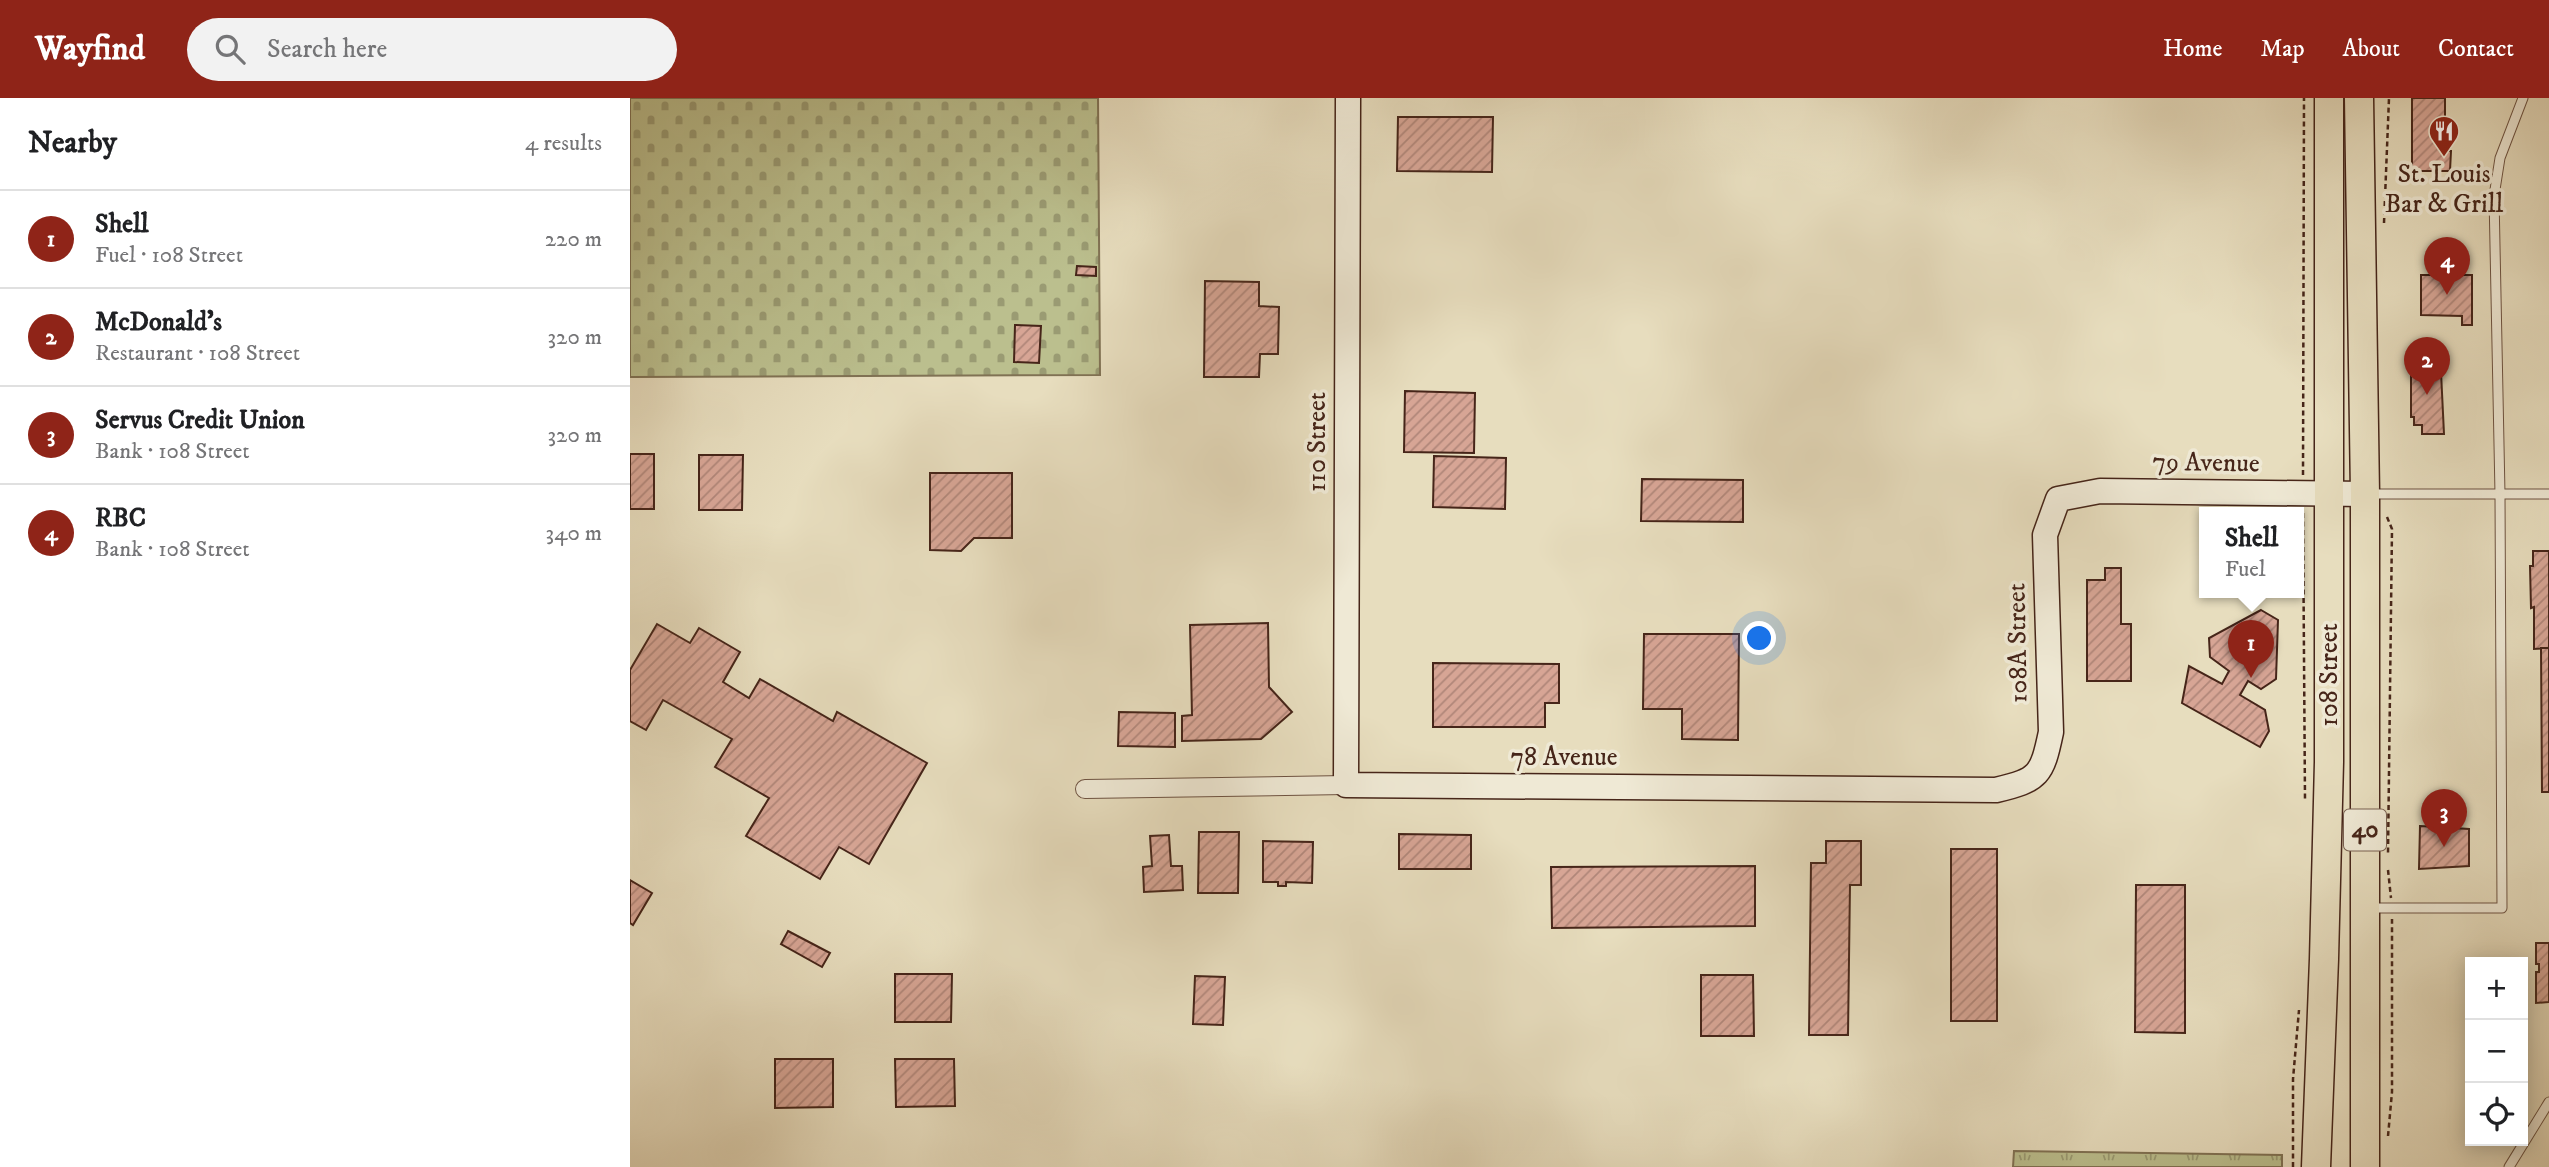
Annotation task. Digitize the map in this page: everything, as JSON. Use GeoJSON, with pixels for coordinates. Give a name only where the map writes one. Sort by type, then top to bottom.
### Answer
{"type":"FeatureCollection","features":[{"type":"Feature","properties":{"kind":"main road","name":"108 Street"},"geometry":{"type":"LineString","coordinates":[[2317,1161],[2329,762],[2316,494],[2329,98]]}},
{"type":"Feature","properties":{"kind":"main road","name":"108 Street"},"geometry":{"type":"LineString","coordinates":[[2360,98],[2365,494],[2365,1167]]}},
{"type":"Feature","properties":{"kind":"street","name":"110 Street"},"geometry":{"type":"LineString","coordinates":[[1346,785],[1348,98]]}},
{"type":"Feature","properties":{"kind":"street","name":"79 Avenue"},"geometry":{"type":"LineString","coordinates":[[2054,510],[2058,499],[2100,491],[2365,494]]}},
{"type":"Feature","properties":{"kind":"street","name":"108A Street"},"geometry":{"type":"LineString","coordinates":[[2037,772],[2045,764],[2050,732],[2045,535],[2054,510]]}},
{"type":"Feature","properties":{"kind":"street","name":"78 Avenue"},"geometry":{"type":"LineString","coordinates":[[1085,789],[1346,785],[1996,790],[2027,782],[2037,772]]}},
{"type":"Feature","properties":{"kind":"lane"},"geometry":{"type":"LineString","coordinates":[[2365,908],[2502,908],[2500,494],[2494,197],[2500,158],[2523,98]]}},
{"type":"Feature","properties":{"kind":"lane"},"geometry":{"type":"LineString","coordinates":[[2365,494],[2549,494]]}},
{"type":"Feature","properties":{"kind":"lane"},"geometry":{"type":"LineString","coordinates":[[2509,1167],[2549,1102]]}},
{"type":"Feature","properties":{"kind":"path"},"geometry":{"type":"LineString","coordinates":[[2305,98],[2316,494],[2305,803]]}},
{"type":"Feature","properties":{"kind":"path"},"geometry":{"type":"LineString","coordinates":[[2293,1167],[2293,1079],[2300,1002]]}},
{"type":"Feature","properties":{"kind":"green space"},"geometry":{"type":"Polygon","coordinates":[[[630,98],[1098,98],[1100,375],[630,377],[630,98]]]}},
{"type":"Feature","properties":{"kind":"green space"},"geometry":{"type":"Polygon","coordinates":[[[2014,1151],[2282,1155],[2282,1167],[2013,1167],[2014,1151]]]}},
{"type":"Feature","properties":{"kind":"building"},"geometry":{"type":"Polygon","coordinates":[[[2412,98],[2445,98],[2445,151],[2451,151],[2450,171],[2412,171],[2412,98]]]}},
{"type":"Feature","properties":{"kind":"building"},"geometry":{"type":"Polygon","coordinates":[[[1398,117],[1493,117],[1492,172],[1397,171],[1398,117]]]}},
{"type":"Feature","properties":{"kind":"building"},"geometry":{"type":"Polygon","coordinates":[[[1077,266],[1096,267],[1096,276],[1076,275],[1077,266]]]}},
{"type":"Feature","properties":{"kind":"building"},"geometry":{"type":"Polygon","coordinates":[[[2421,275],[2472,275],[2472,325],[2462,325],[2462,316],[2421,315],[2421,275]]]}},
{"type":"Feature","properties":{"kind":"building"},"geometry":{"type":"Polygon","coordinates":[[[1205,281],[1259,282],[1259,306],[1279,307],[1278,354],[1260,354],[1259,377],[1204,377],[1205,281]]]}},
{"type":"Feature","properties":{"kind":"building"},"geometry":{"type":"Polygon","coordinates":[[[1015,325],[1041,326],[1039,363],[1014,362],[1015,325]]]}},
{"type":"Feature","properties":{"kind":"building"},"geometry":{"type":"Polygon","coordinates":[[[2432,362],[2432,372],[2441,372],[2444,434],[2422,434],[2422,425],[2414,425],[2414,417],[2411,417],[2411,374],[2417,374],[2416,363],[2432,362]]]}},
{"type":"Feature","properties":{"kind":"building"},"geometry":{"type":"Polygon","coordinates":[[[1405,391],[1475,393],[1474,453],[1404,452],[1405,391]]]}},
{"type":"Feature","properties":{"kind":"building"},"geometry":{"type":"Polygon","coordinates":[[[630,454],[654,454],[654,509],[630,509],[630,454]]]}},
{"type":"Feature","properties":{"kind":"building"},"geometry":{"type":"Polygon","coordinates":[[[699,455],[743,455],[742,510],[699,510],[699,455]]]}},
{"type":"Feature","properties":{"kind":"building"},"geometry":{"type":"Polygon","coordinates":[[[1434,456],[1506,458],[1505,509],[1433,507],[1434,456]]]}},
{"type":"Feature","properties":{"kind":"building"},"geometry":{"type":"Polygon","coordinates":[[[930,473],[1012,473],[1012,538],[974,538],[961,551],[930,550],[930,473]]]}},
{"type":"Feature","properties":{"kind":"building"},"geometry":{"type":"Polygon","coordinates":[[[1642,479],[1743,480],[1743,522],[1641,521],[1642,479]]]}},
{"type":"Feature","properties":{"kind":"building"},"geometry":{"type":"Polygon","coordinates":[[[2533,551],[2549,551],[2549,648],[2534,649],[2530,566],[2533,566],[2533,551]]]}},
{"type":"Feature","properties":{"kind":"building"},"geometry":{"type":"Polygon","coordinates":[[[2105,568],[2121,568],[2121,624],[2131,624],[2131,681],[2087,681],[2087,580],[2105,580],[2105,568]]]}},
{"type":"Feature","properties":{"kind":"building"},"geometry":{"type":"Polygon","coordinates":[[[2261,610],[2278,620],[2276,679],[2261,689],[2248,681],[2240,695],[2265,710],[2269,731],[2260,747],[2182,703],[2189,666],[2222,684],[2229,671],[2210,657],[2209,638],[2261,610]]]}},
{"type":"Feature","properties":{"kind":"building"},"geometry":{"type":"Polygon","coordinates":[[[1268,623],[1269,687],[1292,712],[1261,739],[1182,741],[1182,716],[1192,715],[1190,625],[1268,623]]]}},
{"type":"Feature","properties":{"kind":"building"},"geometry":{"type":"Polygon","coordinates":[[[657,624],[690,643],[699,628],[740,652],[723,682],[749,698],[760,679],[833,721],[837,712],[927,763],[869,864],[839,847],[820,879],[746,836],[769,798],[715,767],[732,739],[663,700],[646,730],[630,721],[630,670],[657,624]]]}},
{"type":"Feature","properties":{"kind":"building"},"geometry":{"type":"Polygon","coordinates":[[[1644,634],[1739,634],[1738,740],[1682,739],[1682,709],[1643,709],[1644,634]]]}},
{"type":"Feature","properties":{"kind":"building"},"geometry":{"type":"Polygon","coordinates":[[[2541,648],[2549,648],[2549,792],[2542,792],[2541,648]]]}},
{"type":"Feature","properties":{"kind":"building"},"geometry":{"type":"Polygon","coordinates":[[[1433,663],[1559,664],[1559,703],[1545,703],[1545,727],[1433,727],[1433,663]]]}},
{"type":"Feature","properties":{"kind":"building"},"geometry":{"type":"Polygon","coordinates":[[[1119,712],[1175,713],[1175,747],[1118,746],[1119,712]]]}},
{"type":"Feature","properties":{"kind":"building"},"geometry":{"type":"Polygon","coordinates":[[[2420,826],[2469,829],[2469,866],[2419,869],[2420,826]]]}},
{"type":"Feature","properties":{"kind":"building"},"geometry":{"type":"Polygon","coordinates":[[[1199,832],[1239,832],[1238,893],[1198,893],[1199,832]]]}},
{"type":"Feature","properties":{"kind":"building"},"geometry":{"type":"Polygon","coordinates":[[[1399,834],[1471,835],[1471,869],[1399,869],[1399,834]]]}},
{"type":"Feature","properties":{"kind":"building"},"geometry":{"type":"Polygon","coordinates":[[[1169,835],[1171,866],[1182,866],[1183,890],[1144,892],[1143,867],[1152,866],[1150,836],[1169,835]]]}},
{"type":"Feature","properties":{"kind":"building"},"geometry":{"type":"Polygon","coordinates":[[[1263,841],[1313,842],[1312,883],[1286,882],[1286,886],[1278,886],[1278,882],[1263,882],[1263,841]]]}},
{"type":"Feature","properties":{"kind":"building"},"geometry":{"type":"Polygon","coordinates":[[[1826,841],[1861,841],[1861,885],[1850,885],[1848,1035],[1809,1035],[1811,863],[1826,863],[1826,841]]]}},
{"type":"Feature","properties":{"kind":"building"},"geometry":{"type":"Polygon","coordinates":[[[1951,849],[1997,849],[1997,1021],[1951,1021],[1951,849]]]}},
{"type":"Feature","properties":{"kind":"building"},"geometry":{"type":"Polygon","coordinates":[[[1755,866],[1755,926],[1552,928],[1551,867],[1755,866]]]}},
{"type":"Feature","properties":{"kind":"building"},"geometry":{"type":"Polygon","coordinates":[[[630,880],[652,893],[633,925],[630,923],[630,880]]]}},
{"type":"Feature","properties":{"kind":"building"},"geometry":{"type":"Polygon","coordinates":[[[2136,885],[2185,885],[2185,1033],[2135,1032],[2136,885]]]}},
{"type":"Feature","properties":{"kind":"building"},"geometry":{"type":"Polygon","coordinates":[[[788,931],[830,953],[822,967],[781,944],[788,931]]]}},
{"type":"Feature","properties":{"kind":"building"},"geometry":{"type":"Polygon","coordinates":[[[2536,943],[2549,943],[2549,1002],[2536,1003],[2536,972],[2539,972],[2539,964],[2536,964],[2536,943]]]}},
{"type":"Feature","properties":{"kind":"building"},"geometry":{"type":"Polygon","coordinates":[[[895,974],[952,974],[951,1022],[895,1022],[895,974]]]}},
{"type":"Feature","properties":{"kind":"building"},"geometry":{"type":"Polygon","coordinates":[[[1701,975],[1753,975],[1754,1036],[1701,1036],[1701,975]]]}},
{"type":"Feature","properties":{"kind":"building"},"geometry":{"type":"Polygon","coordinates":[[[1195,976],[1225,977],[1223,1025],[1193,1024],[1195,976]]]}},
{"type":"Feature","properties":{"kind":"building"},"geometry":{"type":"Polygon","coordinates":[[[775,1059],[833,1059],[833,1107],[775,1108],[775,1059]]]}},
{"type":"Feature","properties":{"kind":"building"},"geometry":{"type":"Polygon","coordinates":[[[895,1059],[954,1059],[955,1106],[896,1107],[895,1059]]]}},
{"type":"Feature","properties":{"kind":"place","name":"St. Louis Bar & Grill"},"geometry":{"type":"Point","coordinates":[2444,158]}},
{"type":"Feature","properties":{"kind":"place","name":"RBC"},"geometry":{"type":"Point","coordinates":[2447,295]}},
{"type":"Feature","properties":{"kind":"place","name":"McDonald's"},"geometry":{"type":"Point","coordinates":[2427,395]}},
{"type":"Feature","properties":{"kind":"place","name":"Shell"},"geometry":{"type":"Point","coordinates":[2251,678]}},
{"type":"Feature","properties":{"kind":"place","name":"Servus Credit Union"},"geometry":{"type":"Point","coordinates":[2444,847]}}]}
